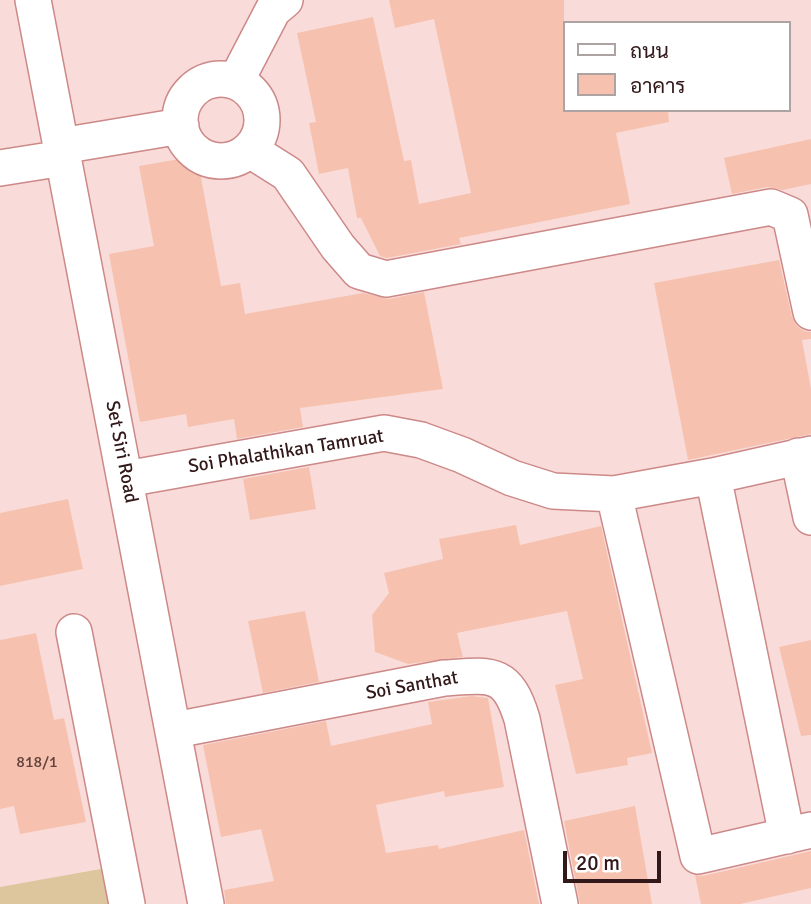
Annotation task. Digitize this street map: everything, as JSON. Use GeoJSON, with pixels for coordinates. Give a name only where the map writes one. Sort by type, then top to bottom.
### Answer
{"type":"FeatureCollection","features":[{"type":"Feature","properties":{"kind":"street","name":"Set Siri Road"},"geometry":{"type":"LineString","coordinates":[[33,0],[175,730],[206,904]]}},
{"type":"Feature","properties":{"kind":"street"},"geometry":{"type":"LineString","coordinates":[[236,81],[273,10],[282,1]]}},
{"type":"Feature","properties":{"kind":"street"},"geometry":{"type":"LineString","coordinates":[[209,80],[236,81],[257,98],[262,111],[259,138],[250,150],[239,158],[226,161],[199,155],[189,146],[181,126],[182,107],[188,95],[209,80]]}},
{"type":"Feature","properties":{"kind":"street"},"geometry":{"type":"LineString","coordinates":[[0,168],[181,126]]}},
{"type":"Feature","properties":{"kind":"street"},"geometry":{"type":"LineString","coordinates":[[250,150],[288,174],[338,247],[359,271],[386,279],[771,207],[790,215],[811,312]]}},
{"type":"Feature","properties":{"kind":"street","name":"Soi Phalathikan Tamruat"},"geometry":{"type":"LineString","coordinates":[[126,479],[384,433],[421,440],[512,478],[552,491],[614,495],[804,455]]}},
{"type":"Feature","properties":{"kind":"street"},"geometry":{"type":"LineString","coordinates":[[804,455],[811,517]]}},
{"type":"Feature","properties":{"kind":"street"},"geometry":{"type":"LineString","coordinates":[[614,495],[698,856],[799,833],[713,476]]}},
{"type":"Feature","properties":{"kind":"street"},"geometry":{"type":"LineString","coordinates":[[74,632],[127,904]]}},
{"type":"Feature","properties":{"kind":"street","name":"Soi Santhat"},"geometry":{"type":"LineString","coordinates":[[175,730],[444,678],[473,676],[500,679],[515,695],[523,719],[560,904]]}},
{"type":"Feature","properties":{"kind":"shaded area"},"geometry":{"type":"Polygon","coordinates":[[[112,867],[119,904],[0,904],[0,887],[112,867]]]}},
{"type":"Feature","properties":{"kind":"building"},"geometry":{"type":"Polygon","coordinates":[[[389,0],[564,0],[562,112],[668,112],[669,122],[616,133],[630,204],[459,238],[461,244],[387,258],[380,256],[361,218],[357,218],[348,168],[319,174],[309,123],[316,122],[297,33],[373,17],[404,161],[411,160],[419,204],[471,193],[434,19],[395,28],[389,0]]]}},
{"type":"Feature","properties":{"kind":"building"},"geometry":{"type":"Polygon","coordinates":[[[811,139],[811,184],[783,190],[767,187],[732,194],[724,158],[811,139]]]}},
{"type":"Feature","properties":{"kind":"building"},"geometry":{"type":"Polygon","coordinates":[[[197,156],[221,286],[240,283],[245,314],[363,293],[389,299],[424,292],[443,389],[300,408],[303,427],[237,439],[234,419],[188,427],[186,414],[140,422],[109,254],[154,246],[139,166],[197,156]]]}},
{"type":"Feature","properties":{"kind":"building"},"geometry":{"type":"Polygon","coordinates":[[[779,260],[792,317],[797,326],[811,332],[811,339],[802,340],[811,389],[811,434],[688,460],[654,283],[779,260]]]}},
{"type":"Feature","properties":{"kind":"building"},"geometry":{"type":"Polygon","coordinates":[[[309,467],[316,509],[250,520],[243,479],[309,467]]]}},
{"type":"Feature","properties":{"kind":"building"},"geometry":{"type":"Polygon","coordinates":[[[68,499],[83,569],[0,586],[0,513],[68,499]]]}},
{"type":"Feature","properties":{"kind":"building"},"geometry":{"type":"Polygon","coordinates":[[[516,525],[520,545],[601,526],[652,753],[627,758],[628,765],[576,774],[555,685],[583,679],[567,611],[457,633],[463,657],[408,664],[375,652],[372,615],[389,593],[384,573],[443,559],[439,539],[516,525]]]}},
{"type":"Feature","properties":{"kind":"building"},"geometry":{"type":"Polygon","coordinates":[[[305,611],[319,682],[263,693],[248,621],[305,611]]]}},
{"type":"Feature","properties":{"kind":"building"},"geometry":{"type":"Polygon","coordinates":[[[36,633],[54,720],[64,718],[86,822],[20,834],[14,806],[0,809],[0,640],[36,633]]]}},
{"type":"Feature","properties":{"kind":"building"},"geometry":{"type":"Polygon","coordinates":[[[811,640],[811,735],[801,736],[779,647],[811,640]]]}},
{"type":"Feature","properties":{"kind":"building"},"geometry":{"type":"Polygon","coordinates":[[[472,696],[488,698],[504,787],[445,797],[444,791],[376,805],[386,853],[438,845],[439,849],[524,830],[539,904],[226,904],[224,890],[274,881],[261,829],[221,837],[203,745],[326,721],[331,746],[432,724],[428,702],[472,696]]]}},
{"type":"Feature","properties":{"kind":"building"},"geometry":{"type":"Polygon","coordinates":[[[635,806],[652,904],[580,904],[564,821],[635,806]]]}},
{"type":"Feature","properties":{"kind":"building"},"geometry":{"type":"Polygon","coordinates":[[[811,851],[811,888],[740,904],[701,904],[695,875],[703,876],[811,851]]]}}]}
